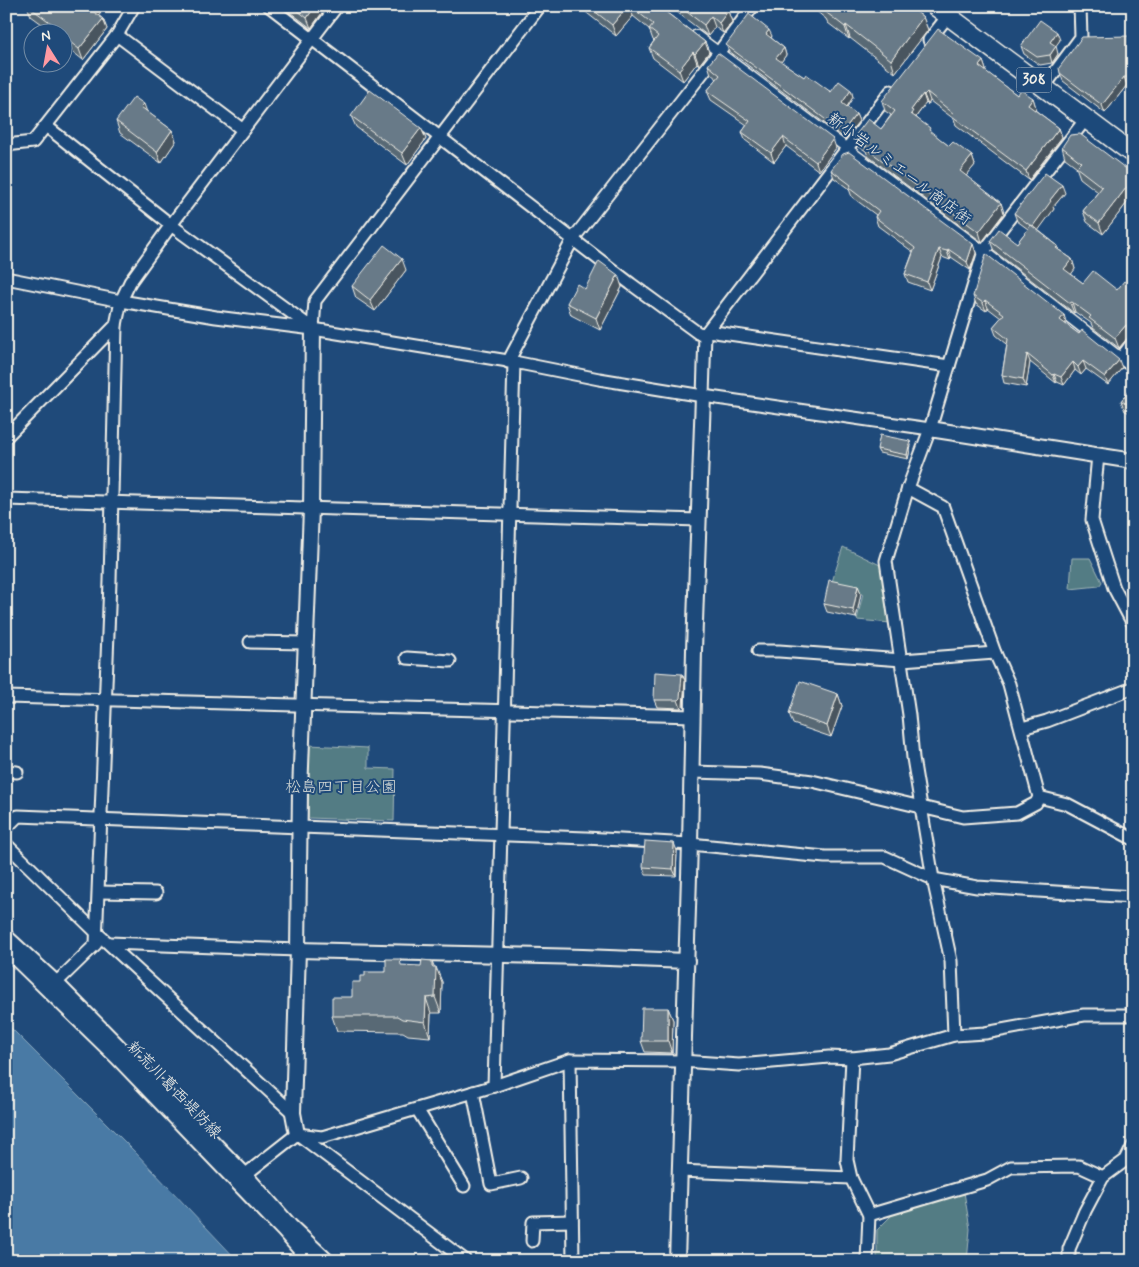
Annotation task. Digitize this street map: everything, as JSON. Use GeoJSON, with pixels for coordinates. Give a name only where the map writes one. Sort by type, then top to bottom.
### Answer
{"type":"FeatureCollection","features":[{"type":"Feature","properties":{"kind":"main road","name":"308"},"geometry":{"type":"LineString","coordinates":[[941,11],[1133,154]]}},
{"type":"Feature","properties":{"kind":"main road","name":"新荒川葛西堤防線"},"geometry":{"type":"LineString","coordinates":[[13,950],[288,1228],[312,1261]]}},
{"type":"Feature","properties":{"kind":"street"},"geometry":{"type":"LineString","coordinates":[[6,145],[33,142],[117,35],[134,6]]}},
{"type":"Feature","properties":{"kind":"street"},"geometry":{"type":"LineString","coordinates":[[269,6],[698,333],[707,332],[949,366]]}},
{"type":"Feature","properties":{"kind":"street"},"geometry":{"type":"LineString","coordinates":[[57,982],[96,944],[102,819],[116,324],[121,301],[130,282],[171,225],[337,6]]}},
{"type":"Feature","properties":{"kind":"street"},"geometry":{"type":"LineString","coordinates":[[466,1261],[297,1134],[293,1113],[298,950],[299,828],[311,509],[315,301],[540,6]]}},
{"type":"Feature","properties":{"kind":"street"},"geometry":{"type":"LineString","coordinates":[[494,1086],[509,514],[511,362],[573,239],[753,6]]}},
{"type":"Feature","properties":{"kind":"street"},"geometry":{"type":"LineString","coordinates":[[1044,87],[1085,37],[1080,6]]}},
{"type":"Feature","properties":{"kind":"street"},"geometry":{"type":"LineString","coordinates":[[920,52],[941,11]]}},
{"type":"Feature","properties":{"kind":"street","name":"新小岩ルミエール商店街"},"geometry":{"type":"LineString","coordinates":[[689,29],[984,251],[1121,358]]}},
{"type":"Feature","properties":{"kind":"street"},"geometry":{"type":"LineString","coordinates":[[117,35],[243,130]]}},
{"type":"Feature","properties":{"kind":"street"},"geometry":{"type":"LineString","coordinates":[[677,1261],[703,396],[707,332],[897,82]]}},
{"type":"Feature","properties":{"kind":"street"},"geometry":{"type":"LineString","coordinates":[[954,1036],[951,962],[933,879],[913,758],[902,660],[886,561],[908,488],[930,429],[984,251],[1085,120]]}},
{"type":"Feature","properties":{"kind":"street"},"geometry":{"type":"LineString","coordinates":[[46,126],[171,225],[314,329]]}},
{"type":"Feature","properties":{"kind":"street"},"geometry":{"type":"LineString","coordinates":[[6,278],[121,301],[216,317],[314,329],[703,396],[1133,461]]}},
{"type":"Feature","properties":{"kind":"street"},"geometry":{"type":"LineString","coordinates":[[6,437],[116,324]]}},
{"type":"Feature","properties":{"kind":"street"},"geometry":{"type":"LineString","coordinates":[[1133,342],[1121,358],[1133,368]]}},
{"type":"Feature","properties":{"kind":"street"},"geometry":{"type":"LineString","coordinates":[[1098,455],[1092,520],[1114,588],[1133,624]]}},
{"type":"Feature","properties":{"kind":"street"},"geometry":{"type":"LineString","coordinates":[[692,772],[760,774],[812,781],[963,817],[1017,813],[1036,803],[1039,797],[1009,684],[995,653],[943,507],[908,488]]}},
{"type":"Feature","properties":{"kind":"street"},"geometry":{"type":"LineString","coordinates":[[6,499],[699,520]]}},
{"type":"Feature","properties":{"kind":"street"},"geometry":{"type":"LineString","coordinates":[[250,642],[306,644]]}},
{"type":"Feature","properties":{"kind":"street"},"geometry":{"type":"LineString","coordinates":[[758,650],[902,660],[995,653]]}},
{"type":"Feature","properties":{"kind":"street"},"geometry":{"type":"LineString","coordinates":[[406,658],[450,661]]}},
{"type":"Feature","properties":{"kind":"street"},"geometry":{"type":"LineString","coordinates":[[1022,728],[1047,722],[1133,688]]}},
{"type":"Feature","properties":{"kind":"street"},"geometry":{"type":"LineString","coordinates":[[6,696],[693,716]]}},
{"type":"Feature","properties":{"kind":"street"},"geometry":{"type":"LineString","coordinates":[[1039,797],[1067,804],[1133,839]]}},
{"type":"Feature","properties":{"kind":"street"},"geometry":{"type":"LineString","coordinates":[[6,828],[18,816],[690,844],[825,857],[885,857],[933,879],[977,887],[1133,897]]}},
{"type":"Feature","properties":{"kind":"street"},"geometry":{"type":"LineString","coordinates":[[6,844],[97,933],[293,1113]]}},
{"type":"Feature","properties":{"kind":"street"},"geometry":{"type":"LineString","coordinates":[[99,892],[156,893]]}},
{"type":"Feature","properties":{"kind":"street"},"geometry":{"type":"LineString","coordinates":[[6,934],[13,950],[57,982],[246,1174],[288,1228],[329,1261]]}},
{"type":"Feature","properties":{"kind":"street"},"geometry":{"type":"LineString","coordinates":[[108,943],[687,962]]}},
{"type":"Feature","properties":{"kind":"street"},"geometry":{"type":"LineString","coordinates":[[246,1174],[297,1134],[322,1137],[494,1086],[570,1060],[739,1065],[829,1057],[852,1058],[889,1054],[954,1036],[985,1033],[1084,1015],[1133,1016]]}},
{"type":"Feature","properties":{"kind":"street"},"geometry":{"type":"LineString","coordinates":[[852,1058],[847,1160],[851,1178],[869,1215],[867,1261]]}},
{"type":"Feature","properties":{"kind":"street"},"geometry":{"type":"LineString","coordinates":[[570,1060],[573,1261]]}},
{"type":"Feature","properties":{"kind":"street"},"geometry":{"type":"LineString","coordinates":[[473,1092],[491,1184],[521,1178]]}},
{"type":"Feature","properties":{"kind":"street"},"geometry":{"type":"LineString","coordinates":[[417,1109],[464,1186]]}},
{"type":"Feature","properties":{"kind":"street"},"geometry":{"type":"LineString","coordinates":[[1069,1261],[1069,1249],[1085,1211],[1103,1177],[1126,1160],[1133,1146]]}},
{"type":"Feature","properties":{"kind":"street"},"geometry":{"type":"LineString","coordinates":[[869,1215],[987,1180],[1011,1167],[1079,1166],[1103,1177]]}},
{"type":"Feature","properties":{"kind":"street"},"geometry":{"type":"LineString","coordinates":[[680,1171],[851,1178]]}},
{"type":"Feature","properties":{"kind":"street"},"geometry":{"type":"LineString","coordinates":[[532,1241],[533,1222],[572,1221]]}},
{"type":"Feature","properties":{"kind":"green space"},"geometry":{"type":"Polygon","coordinates":[[[843,547],[880,565],[891,623],[857,620],[863,593],[831,585],[843,547]]]}},
{"type":"Feature","properties":{"kind":"green space"},"geometry":{"type":"Polygon","coordinates":[[[1072,558],[1090,558],[1102,582],[1099,586],[1070,589],[1072,558]]]}},
{"type":"Feature","properties":{"kind":"green space","name":"松島四丁目公園"},"geometry":{"type":"Polygon","coordinates":[[[309,745],[368,748],[368,768],[395,769],[394,821],[308,818],[309,745]]]}},
{"type":"Feature","properties":{"kind":"green space"},"geometry":{"type":"Polygon","coordinates":[[[964,1192],[970,1229],[967,1261],[877,1261],[877,1230],[892,1215],[964,1192]]]}},
{"type":"Feature","properties":{"kind":"water"},"geometry":{"type":"Polygon","coordinates":[[[6,1023],[136,1153],[238,1261],[6,1261],[6,1023]]]}},
{"type":"Feature","properties":{"kind":"building"},"geometry":{"type":"Polygon","coordinates":[[[28,6],[93,6],[90,9],[103,19],[79,49],[72,44],[72,22],[50,22],[28,6]]]}},
{"type":"Feature","properties":{"kind":"building"},"geometry":{"type":"Polygon","coordinates":[[[292,6],[315,6],[307,18],[292,6]]]}},
{"type":"Feature","properties":{"kind":"building"},"geometry":{"type":"Polygon","coordinates":[[[588,6],[628,6],[612,25],[588,6]]]}},
{"type":"Feature","properties":{"kind":"building"},"geometry":{"type":"Polygon","coordinates":[[[630,6],[658,6],[705,42],[695,54],[693,52],[679,70],[649,48],[658,36],[649,29],[653,24],[630,6]]]}},
{"type":"Feature","properties":{"kind":"building"},"geometry":{"type":"Polygon","coordinates":[[[679,6],[721,6],[728,11],[719,23],[711,16],[704,25],[679,6]]]}},
{"type":"Feature","properties":{"kind":"building"},"geometry":{"type":"Polygon","coordinates":[[[822,6],[909,6],[923,17],[891,60],[846,25],[845,27],[823,10],[825,8],[822,6]]]}},
{"type":"Feature","properties":{"kind":"building"},"geometry":{"type":"Polygon","coordinates":[[[749,14],[769,30],[766,34],[784,48],[776,58],[804,77],[806,74],[831,92],[839,81],[851,90],[842,103],[856,114],[844,130],[842,129],[841,131],[726,45],[749,14]]]}},
{"type":"Feature","properties":{"kind":"building"},"geometry":{"type":"Polygon","coordinates":[[[1040,20],[1057,32],[1050,42],[1056,46],[1050,55],[1037,57],[1021,46],[1040,20]]]}},
{"type":"Feature","properties":{"kind":"building"},"geometry":{"type":"Polygon","coordinates":[[[938,29],[983,61],[979,66],[1017,95],[1021,90],[1033,98],[1028,105],[1059,128],[1026,171],[952,116],[954,114],[927,92],[923,94],[911,110],[913,111],[911,114],[930,128],[929,130],[949,146],[953,142],[972,156],[960,171],[1001,203],[979,232],[864,147],[867,146],[855,136],[868,119],[881,129],[895,111],[882,101],[938,29]]]}},
{"type":"Feature","properties":{"kind":"building"},"geometry":{"type":"Polygon","coordinates":[[[1133,34],[1132,77],[1124,77],[1102,105],[1060,73],[1059,68],[1082,37],[1130,36],[1133,34]]]}},
{"type":"Feature","properties":{"kind":"building"},"geometry":{"type":"Polygon","coordinates":[[[718,53],[833,139],[816,162],[783,137],[771,153],[742,132],[750,121],[707,91],[720,75],[708,65],[718,53]]]}},
{"type":"Feature","properties":{"kind":"building"},"geometry":{"type":"Polygon","coordinates":[[[370,90],[421,128],[402,153],[351,116],[370,90]]]}},
{"type":"Feature","properties":{"kind":"building"},"geometry":{"type":"Polygon","coordinates":[[[134,97],[144,104],[141,107],[172,130],[157,152],[116,121],[134,97]]]}},
{"type":"Feature","properties":{"kind":"building"},"geometry":{"type":"Polygon","coordinates":[[[1080,134],[1133,174],[1133,179],[1099,223],[1083,211],[1102,187],[1076,167],[1081,162],[1062,147],[1070,135],[1080,134]]]}},
{"type":"Feature","properties":{"kind":"building"},"geometry":{"type":"Polygon","coordinates":[[[849,152],[973,244],[967,262],[948,249],[947,251],[939,249],[927,282],[905,274],[915,248],[875,217],[879,211],[849,188],[851,185],[831,170],[843,154],[849,152]]]}},
{"type":"Feature","properties":{"kind":"building"},"geometry":{"type":"Polygon","coordinates":[[[1045,173],[1062,185],[1033,226],[1031,226],[1014,213],[1045,173]]]}},
{"type":"Feature","properties":{"kind":"building"},"geometry":{"type":"Polygon","coordinates":[[[1031,225],[1058,246],[1056,248],[1072,259],[1064,269],[1083,283],[1093,271],[1117,290],[1124,281],[1133,287],[1133,326],[1126,325],[1115,338],[1089,318],[1091,316],[1072,302],[1070,303],[990,241],[999,229],[1017,243],[1031,225]]]}},
{"type":"Feature","properties":{"kind":"building"},"geometry":{"type":"Polygon","coordinates":[[[384,245],[402,259],[370,300],[352,286],[384,245]]]}},
{"type":"Feature","properties":{"kind":"building"},"geometry":{"type":"Polygon","coordinates":[[[986,254],[1064,315],[1060,320],[1079,334],[1082,330],[1119,360],[1105,377],[1083,361],[1078,367],[1073,362],[1061,377],[1053,375],[1027,354],[1023,379],[1002,375],[1008,339],[993,327],[1004,314],[985,300],[983,303],[973,296],[986,254]]]}},
{"type":"Feature","properties":{"kind":"building"},"geometry":{"type":"Polygon","coordinates":[[[599,261],[618,275],[596,318],[567,303],[577,284],[585,289],[599,261]]]}},
{"type":"Feature","properties":{"kind":"building"},"geometry":{"type":"Polygon","coordinates":[[[1133,339],[1133,348],[1129,345],[1133,339]]]}},
{"type":"Feature","properties":{"kind":"building"},"geometry":{"type":"Polygon","coordinates":[[[1133,385],[1133,406],[1121,401],[1133,385]]]}},
{"type":"Feature","properties":{"kind":"building"},"geometry":{"type":"Polygon","coordinates":[[[880,435],[910,441],[907,455],[877,449],[880,435]]]}},
{"type":"Feature","properties":{"kind":"building"},"geometry":{"type":"Polygon","coordinates":[[[829,580],[858,586],[853,610],[824,604],[829,580]]]}},
{"type":"Feature","properties":{"kind":"building"},"geometry":{"type":"Polygon","coordinates":[[[655,672],[682,674],[680,698],[678,700],[654,700],[655,672]]]}},
{"type":"Feature","properties":{"kind":"building"},"geometry":{"type":"Polygon","coordinates":[[[800,681],[838,694],[827,726],[789,713],[800,681]]]}},
{"type":"Feature","properties":{"kind":"building"},"geometry":{"type":"Polygon","coordinates":[[[645,841],[674,843],[673,869],[643,867],[645,841]]]}},
{"type":"Feature","properties":{"kind":"building"},"geometry":{"type":"Polygon","coordinates":[[[386,959],[400,959],[401,965],[421,966],[422,960],[432,961],[432,967],[436,967],[435,997],[426,998],[425,1022],[402,1019],[397,1016],[332,1016],[332,997],[352,997],[352,982],[360,982],[360,976],[365,976],[365,972],[386,972],[386,959]]]}},
{"type":"Feature","properties":{"kind":"building"},"geometry":{"type":"Polygon","coordinates":[[[642,1008],[668,1008],[668,1041],[641,1041],[642,1008]]]}}]}
